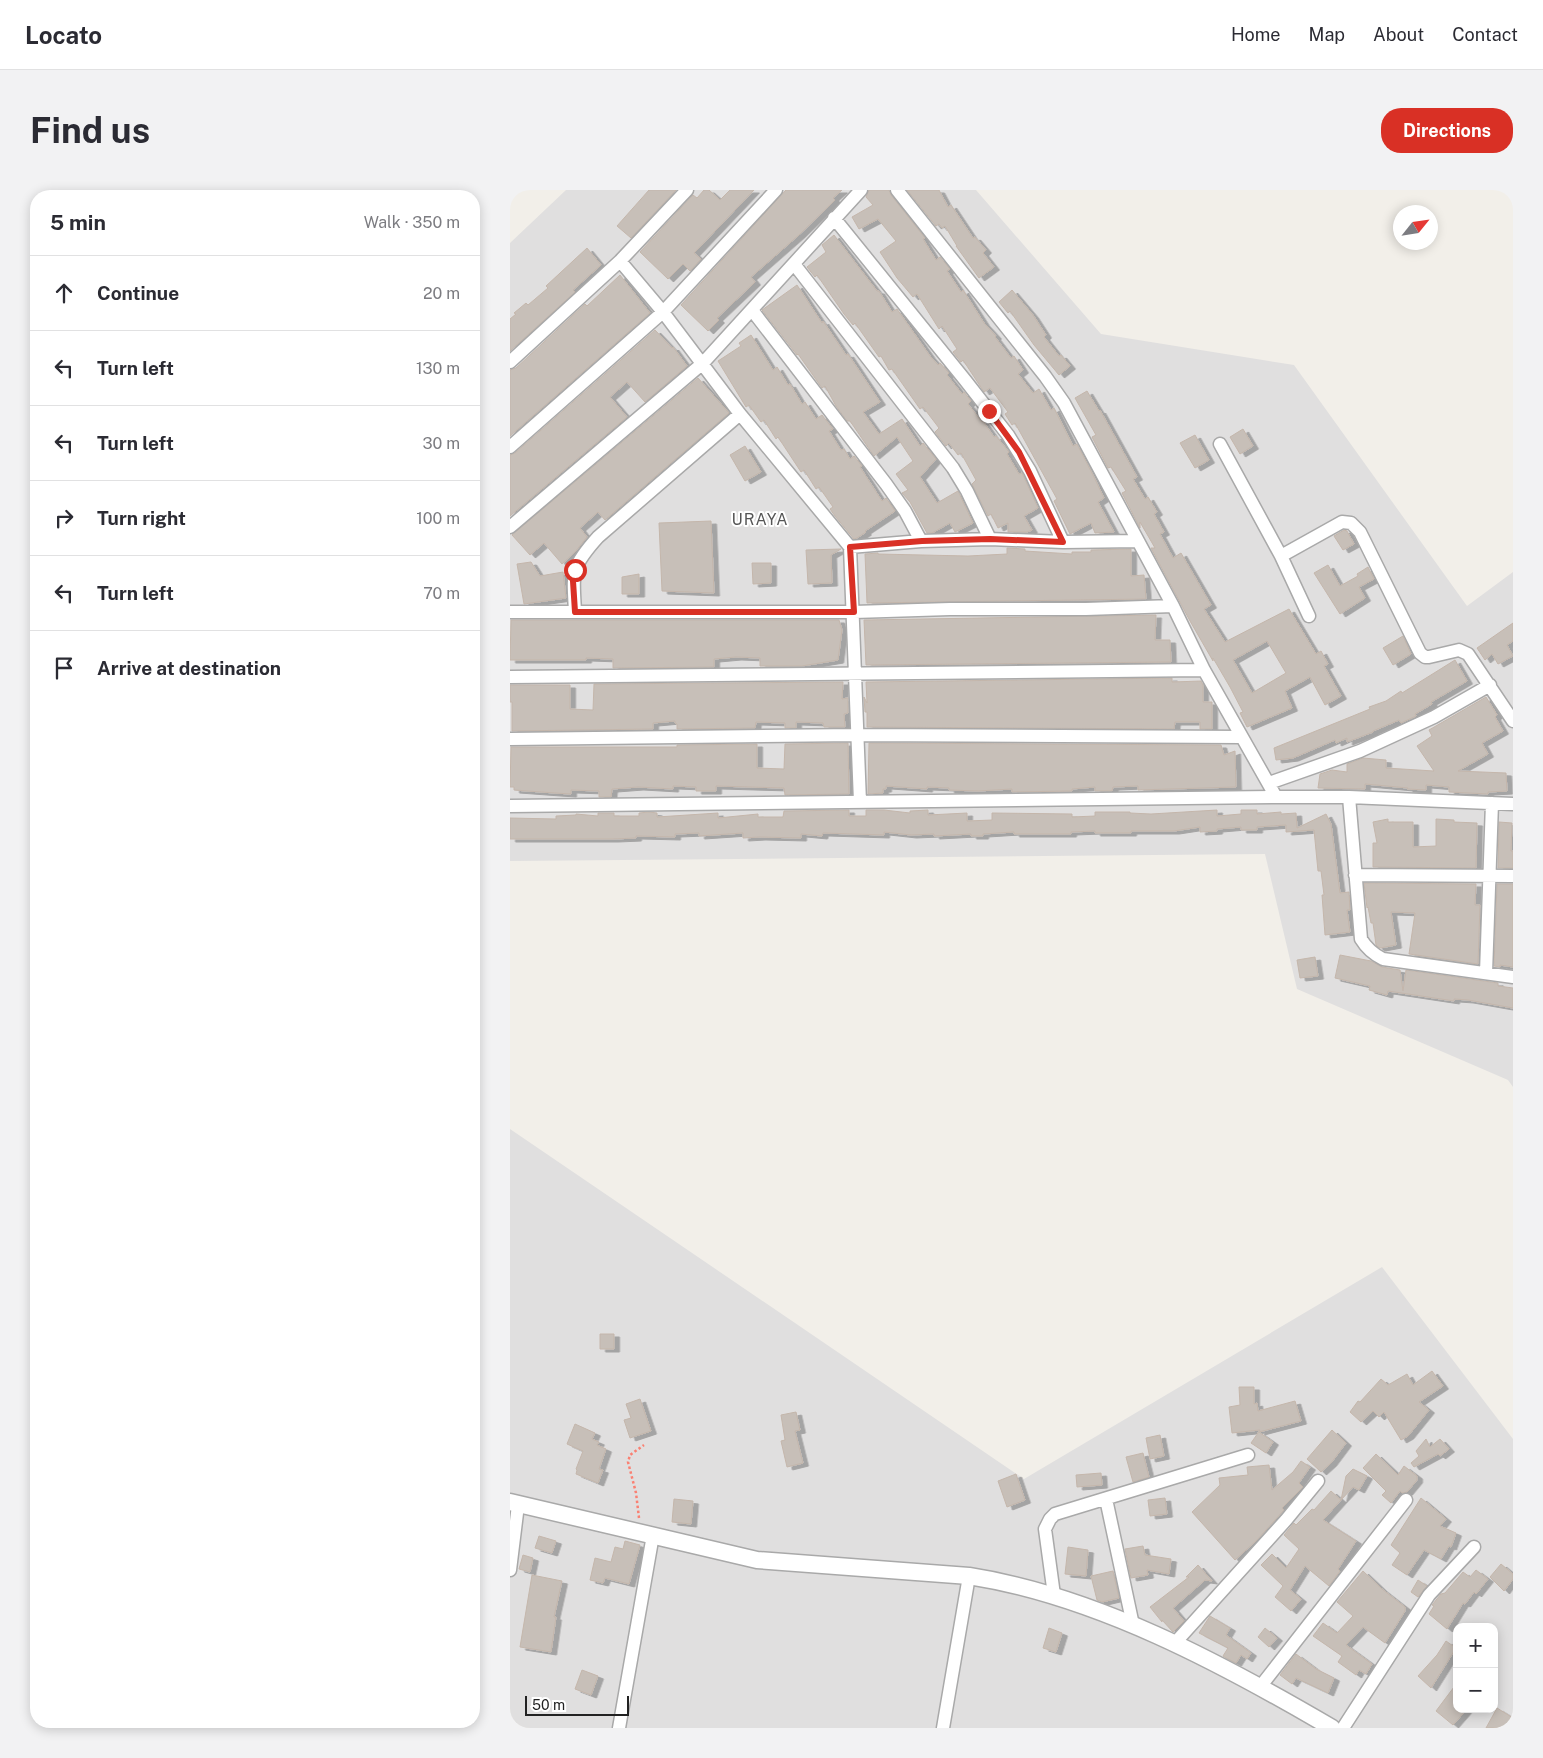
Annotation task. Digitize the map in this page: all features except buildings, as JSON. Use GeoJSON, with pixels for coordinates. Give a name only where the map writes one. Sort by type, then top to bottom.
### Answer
{"type":"FeatureCollection","features":[{"type":"Feature","properties":{"kind":"street"},"geometry":{"type":"LineString","coordinates":[[510,362],[620,261],[687,190]]}},
{"type":"Feature","properties":{"kind":"street"},"geometry":{"type":"LineString","coordinates":[[510,447],[663,312],[776,190]]}},
{"type":"Feature","properties":{"kind":"street"},"geometry":{"type":"LineString","coordinates":[[510,527],[703,364],[861,190]]}},
{"type":"Feature","properties":{"kind":"street"},"geometry":{"type":"LineString","coordinates":[[897,190],[1064,402],[1116,496],[1204,670],[1276,797]]}},
{"type":"Feature","properties":{"kind":"street"},"geometry":{"type":"LineString","coordinates":[[834,218],[1008,435],[1030,471],[1063,542]]}},
{"type":"Feature","properties":{"kind":"street"},"geometry":{"type":"LineString","coordinates":[[620,261],[663,312],[740,414],[850,547],[860,802]]}},
{"type":"Feature","properties":{"kind":"street"},"geometry":{"type":"LineString","coordinates":[[794,264],[953,468],[967,491],[990,539]]}},
{"type":"Feature","properties":{"kind":"street"},"geometry":{"type":"LineString","coordinates":[[752,310],[886,484],[905,511],[922,541]]}},
{"type":"Feature","properties":{"kind":"street"},"geometry":{"type":"LineString","coordinates":[[575,612],[573,581],[580,557],[598,537],[740,414]]}},
{"type":"Feature","properties":{"kind":"street"},"geometry":{"type":"LineString","coordinates":[[1220,444],[1281,556],[1309,616]]}},
{"type":"Feature","properties":{"kind":"street"},"geometry":{"type":"LineString","coordinates":[[1281,556],[1342,522],[1351,523],[1360,532],[1420,654],[1429,657],[1463,650],[1468,654],[1490,685],[1513,721]]}},
{"type":"Feature","properties":{"kind":"street"},"geometry":{"type":"LineString","coordinates":[[850,547],[922,541],[990,539],[1063,542],[1138,542]]}},
{"type":"Feature","properties":{"kind":"street"},"geometry":{"type":"LineString","coordinates":[[510,611],[854,612],[1173,606]]}},
{"type":"Feature","properties":{"kind":"street"},"geometry":{"type":"LineString","coordinates":[[510,676],[1204,670]]}},
{"type":"Feature","properties":{"kind":"street"},"geometry":{"type":"LineString","coordinates":[[1269,782],[1360,751],[1434,717],[1490,685]]}},
{"type":"Feature","properties":{"kind":"street"},"geometry":{"type":"LineString","coordinates":[[510,739],[857,735],[1241,737]]}},
{"type":"Feature","properties":{"kind":"street"},"geometry":{"type":"LineString","coordinates":[[510,806],[1276,797],[1349,797],[1513,804]]}},
{"type":"Feature","properties":{"kind":"street"},"geometry":{"type":"LineString","coordinates":[[1349,797],[1361,939],[1372,954],[1383,959],[1513,976]]}},
{"type":"Feature","properties":{"kind":"street"},"geometry":{"type":"LineString","coordinates":[[1486,973],[1491,876],[1492,803]]}},
{"type":"Feature","properties":{"kind":"street"},"geometry":{"type":"LineString","coordinates":[[1355,875],[1513,876]]}},
{"type":"Feature","properties":{"kind":"street"},"geometry":{"type":"LineString","coordinates":[[1054,1595],[1045,1529],[1055,1514],[1248,1455]]}},
{"type":"Feature","properties":{"kind":"street"},"geometry":{"type":"LineString","coordinates":[[1174,1644],[1286,1520],[1318,1481]]}},
{"type":"Feature","properties":{"kind":"street"},"geometry":{"type":"LineString","coordinates":[[1106,1499],[1133,1625]]}},
{"type":"Feature","properties":{"kind":"street"},"geometry":{"type":"LineString","coordinates":[[1260,1687],[1406,1500]]}},
{"type":"Feature","properties":{"kind":"street"},"geometry":{"type":"LineString","coordinates":[[510,1570],[514,1503],[757,1560],[969,1576],[999,1581],[1054,1595],[1133,1625],[1260,1687],[1332,1728]]}},
{"type":"Feature","properties":{"kind":"street"},"geometry":{"type":"LineString","coordinates":[[619,1728],[646,1534]]}},
{"type":"Feature","properties":{"kind":"street"},"geometry":{"type":"LineString","coordinates":[[1343,1728],[1429,1595],[1474,1547]]}},
{"type":"Feature","properties":{"kind":"street"},"geometry":{"type":"LineString","coordinates":[[944,1728],[969,1576]]}},
{"type":"Feature","properties":{"kind":"path"},"geometry":{"type":"LineString","coordinates":[[644,1444],[630,1455],[628,1462],[646,1534]]}},
{"type":"Feature","properties":{"kind":"shaded area"},"geometry":{"type":"Polygon","coordinates":[[[566,190],[976,190],[1101,334],[1294,365],[1467,606],[1513,572],[1513,1087],[1508,1080],[1297,989],[1265,854],[510,861],[510,243],[566,190]]]}},
{"type":"Feature","properties":{"kind":"shaded area"},"geometry":{"type":"Polygon","coordinates":[[[510,1129],[1024,1479],[1382,1267],[1513,1439],[1513,1728],[510,1728],[510,1129]]]}},
{"type":"Feature","properties":{"kind":"district","name":"URAYA"},"geometry":{"type":"Point","coordinates":[760,519]}},
{"type":"Feature","properties":{"kind":"route"},"geometry":{"type":"LineString","coordinates":[[575,570],[573,581],[575,612],[854,612],[850,547],[922,541],[990,539],[1063,542],[1030,471],[1008,435],[989,411]]}}]}
